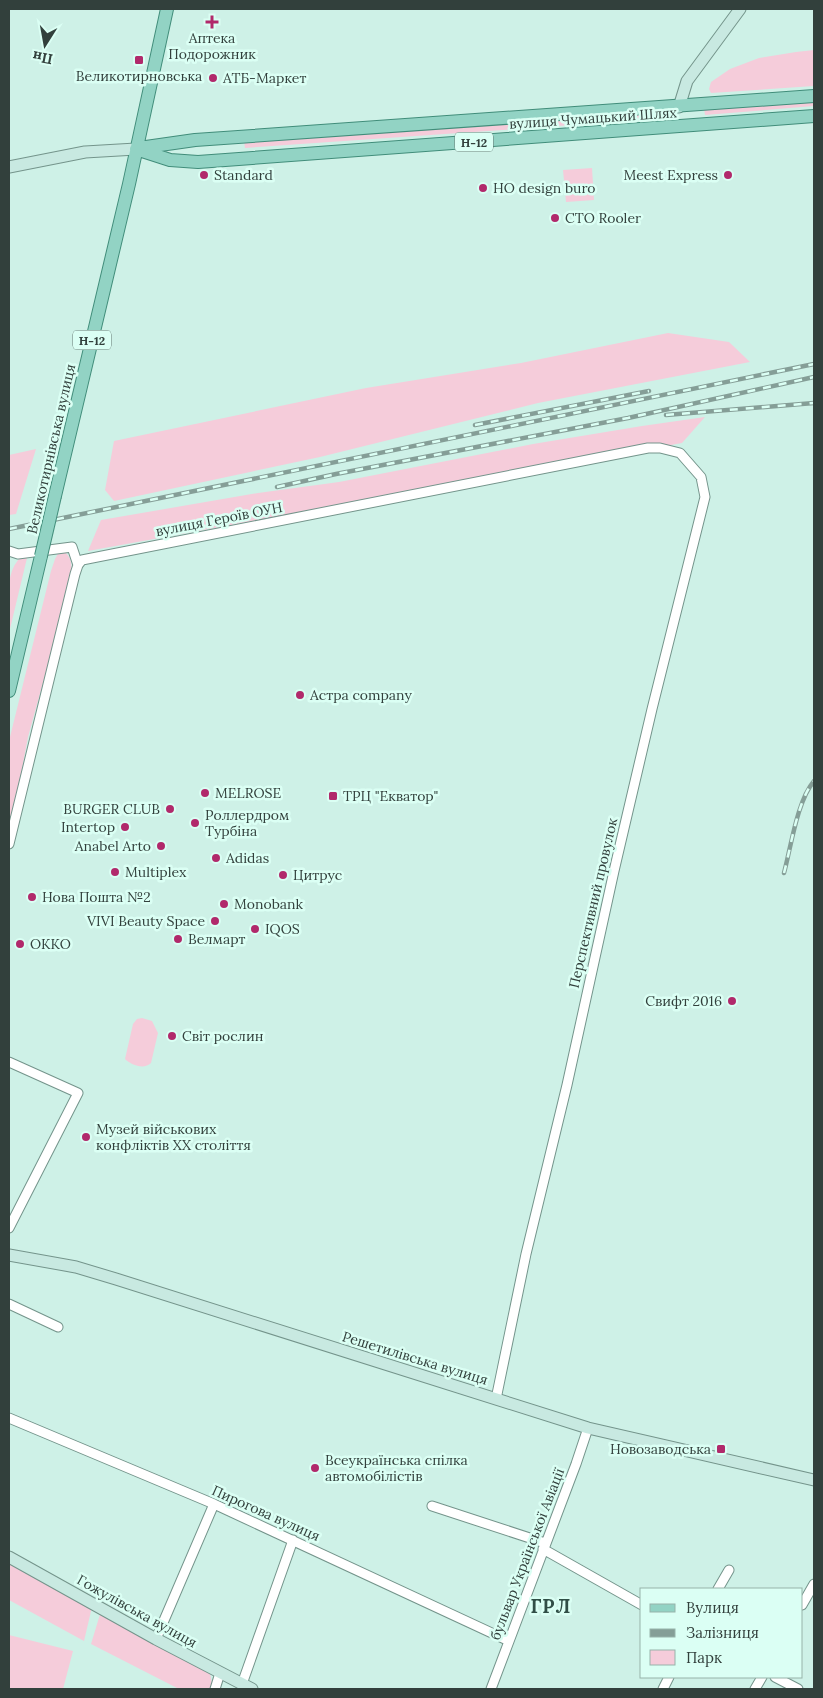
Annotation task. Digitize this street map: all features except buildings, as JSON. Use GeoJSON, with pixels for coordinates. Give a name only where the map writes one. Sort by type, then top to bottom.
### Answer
{"type":"FeatureCollection","features":[{"type":"Feature","properties":{"kind":"main road","name":"Великотирнівська вулиця"},"geometry":{"type":"LineString","coordinates":[[9,691],[136,149],[166,9]]}},
{"type":"Feature","properties":{"kind":"main road","name":"вулиця Чумацький Шлях"},"geometry":{"type":"LineString","coordinates":[[136,149],[195,140],[814,96]]}},
{"type":"Feature","properties":{"kind":"main road"},"geometry":{"type":"LineString","coordinates":[[678,126],[679,107]]}},
{"type":"Feature","properties":{"kind":"main road","name":"вулиця Чумацький Шлях"},"geometry":{"type":"LineString","coordinates":[[136,149],[170,160],[198,162],[814,116]]}},
{"type":"Feature","properties":{"kind":"main road"},"geometry":{"type":"LineString","coordinates":[[228,138],[230,160]]}},
{"type":"Feature","properties":{"kind":"street"},"geometry":{"type":"LineString","coordinates":[[679,107],[687,80],[740,9]]}},
{"type":"Feature","properties":{"kind":"street","name":"вулиця Чумацький Шлях"},"geometry":{"type":"LineString","coordinates":[[9,167],[84,152],[136,149]]}},
{"type":"Feature","properties":{"kind":"street","name":"вулиця Героїв ОУН"},"geometry":{"type":"LineString","coordinates":[[78,565],[82,560],[648,448]]}},
{"type":"Feature","properties":{"kind":"street","name":"Перспективний провулок"},"geometry":{"type":"LineString","coordinates":[[496,1399],[526,1254],[567,1085],[618,852],[684,576],[705,497],[701,478],[680,453],[660,448],[648,448]]}},
{"type":"Feature","properties":{"kind":"street"},"geometry":{"type":"LineString","coordinates":[[9,551],[18,554],[72,546],[78,565],[9,844]]}},
{"type":"Feature","properties":{"kind":"street"},"geometry":{"type":"LineString","coordinates":[[9,1062],[78,1093],[9,1228]]}},
{"type":"Feature","properties":{"kind":"street","name":"Решетилівська вулиця"},"geometry":{"type":"LineString","coordinates":[[9,1255],[76,1267],[116,1278],[588,1428],[814,1480]]}},
{"type":"Feature","properties":{"kind":"street"},"geometry":{"type":"LineString","coordinates":[[9,1304],[58,1327]]}},
{"type":"Feature","properties":{"kind":"street","name":"Пирогова вулиця"},"geometry":{"type":"LineString","coordinates":[[9,1418],[214,1504],[509,1641]]}},
{"type":"Feature","properties":{"kind":"street","name":"бульвар Української Авіації"},"geometry":{"type":"LineString","coordinates":[[491,1689],[588,1428]]}},
{"type":"Feature","properties":{"kind":"street"},"geometry":{"type":"LineString","coordinates":[[156,1639],[214,1504]]}},
{"type":"Feature","properties":{"kind":"street"},"geometry":{"type":"LineString","coordinates":[[432,1506],[544,1546],[640,1604]]}},
{"type":"Feature","properties":{"kind":"street"},"geometry":{"type":"LineString","coordinates":[[247,1686],[293,1540]]}},
{"type":"Feature","properties":{"kind":"street","name":"Гожулівська вулиця"},"geometry":{"type":"LineString","coordinates":[[9,1558],[156,1639],[247,1686]]}},
{"type":"Feature","properties":{"kind":"street"},"geometry":{"type":"LineString","coordinates":[[719,1588],[729,1570]]}},
{"type":"Feature","properties":{"kind":"street"},"geometry":{"type":"LineString","coordinates":[[803,1603],[814,1584]]}},
{"type":"Feature","properties":{"kind":"street"},"geometry":{"type":"LineString","coordinates":[[215,1689],[220,1673]]}},
{"type":"Feature","properties":{"kind":"street"},"geometry":{"type":"LineString","coordinates":[[663,1689],[669,1678]]}},
{"type":"Feature","properties":{"kind":"street"},"geometry":{"type":"LineString","coordinates":[[755,1689],[761,1678]]}},
{"type":"Feature","properties":{"kind":"street"},"geometry":{"type":"LineString","coordinates":[[777,1678],[798,1689]]}},
{"type":"Feature","properties":{"kind":"green space"},"geometry":{"type":"Polygon","coordinates":[[[814,50],[814,86],[711,93],[709,89],[711,82],[730,69],[759,58],[814,50]]]}},
{"type":"Feature","properties":{"kind":"green space"},"geometry":{"type":"Polygon","coordinates":[[[814,99],[814,106],[705,115],[704,108],[814,99]]]}},
{"type":"Feature","properties":{"kind":"green space"},"geometry":{"type":"Polygon","coordinates":[[[672,111],[673,118],[245,148],[244,141],[672,111]]]}},
{"type":"Feature","properties":{"kind":"green space"},"geometry":{"type":"Polygon","coordinates":[[[592,168],[594,200],[566,202],[563,170],[592,168]]]}},
{"type":"Feature","properties":{"kind":"green space"},"geometry":{"type":"Polygon","coordinates":[[[668,333],[729,342],[750,362],[538,403],[320,457],[114,501],[105,490],[114,441],[366,388],[521,363],[668,333]]]}},
{"type":"Feature","properties":{"kind":"green space"},"geometry":{"type":"Polygon","coordinates":[[[705,417],[682,443],[88,551],[101,520],[258,493],[339,482],[533,444],[705,417]]]}},
{"type":"Feature","properties":{"kind":"green space"},"geometry":{"type":"Polygon","coordinates":[[[36,449],[16,514],[9,515],[9,455],[36,449]]]}},
{"type":"Feature","properties":{"kind":"green space"},"geometry":{"type":"Polygon","coordinates":[[[60,550],[65,552],[70,559],[72,567],[71,581],[28,737],[9,829],[9,741],[51,571],[60,550]]]}},
{"type":"Feature","properties":{"kind":"green space"},"geometry":{"type":"Polygon","coordinates":[[[21,557],[27,558],[9,633],[9,582],[15,564],[21,557]]]}},
{"type":"Feature","properties":{"kind":"green space"},"geometry":{"type":"Polygon","coordinates":[[[142,1018],[152,1021],[158,1033],[151,1063],[145,1066],[134,1065],[125,1059],[133,1024],[137,1019],[142,1018]]]}},
{"type":"Feature","properties":{"kind":"green space"},"geometry":{"type":"Polygon","coordinates":[[[9,1562],[92,1607],[84,1641],[9,1600],[9,1562]]]}},
{"type":"Feature","properties":{"kind":"green space"},"geometry":{"type":"Polygon","coordinates":[[[101,1611],[210,1673],[211,1689],[179,1689],[91,1644],[101,1611]]]}},
{"type":"Feature","properties":{"kind":"green space"},"geometry":{"type":"Polygon","coordinates":[[[9,1635],[73,1651],[63,1689],[9,1689],[9,1635]]]}},
{"type":"Feature","properties":{"kind":"railway"},"geometry":{"type":"LineString","coordinates":[[9,529],[814,364]]}},
{"type":"Feature","properties":{"kind":"railway"},"geometry":{"type":"LineString","coordinates":[[277,487],[628,418],[814,377]]}},
{"type":"Feature","properties":{"kind":"railway"},"geometry":{"type":"LineString","coordinates":[[475,425],[649,391]]}},
{"type":"Feature","properties":{"kind":"railway"},"geometry":{"type":"LineString","coordinates":[[666,415],[814,403]]}},
{"type":"Feature","properties":{"kind":"railway"},"geometry":{"type":"LineString","coordinates":[[784,873],[799,812],[803,800],[814,781]]}},
{"type":"Feature","properties":{"kind":"place","name":"Аптека Подорожник"},"geometry":{"type":"Point","coordinates":[212,22]}},
{"type":"Feature","properties":{"kind":"place","name":"Великотирновська"},"geometry":{"type":"Point","coordinates":[139,60]}},
{"type":"Feature","properties":{"kind":"place","name":"АТБ-Маркет"},"geometry":{"type":"Point","coordinates":[213,78]}},
{"type":"Feature","properties":{"kind":"place","name":"Standard"},"geometry":{"type":"Point","coordinates":[204,175]}},
{"type":"Feature","properties":{"kind":"place","name":"Meest Express"},"geometry":{"type":"Point","coordinates":[728,175]}},
{"type":"Feature","properties":{"kind":"place","name":"HO design buro"},"geometry":{"type":"Point","coordinates":[483,188]}},
{"type":"Feature","properties":{"kind":"place","name":"СТО Rooler"},"geometry":{"type":"Point","coordinates":[555,218]}},
{"type":"Feature","properties":{"kind":"place","name":"Астра company"},"geometry":{"type":"Point","coordinates":[300,695]}},
{"type":"Feature","properties":{"kind":"place","name":"MELROSE"},"geometry":{"type":"Point","coordinates":[205,793]}},
{"type":"Feature","properties":{"kind":"place","name":"ТРЦ \"Екватор\""},"geometry":{"type":"Point","coordinates":[333,796]}},
{"type":"Feature","properties":{"kind":"place","name":"BURGER CLUB"},"geometry":{"type":"Point","coordinates":[170,809]}},
{"type":"Feature","properties":{"kind":"place","name":"Роллердром Турбіна"},"geometry":{"type":"Point","coordinates":[195,823]}},
{"type":"Feature","properties":{"kind":"place","name":"Intertop"},"geometry":{"type":"Point","coordinates":[125,827]}},
{"type":"Feature","properties":{"kind":"place","name":"Anabel Arto"},"geometry":{"type":"Point","coordinates":[161,846]}},
{"type":"Feature","properties":{"kind":"place","name":"Adidas"},"geometry":{"type":"Point","coordinates":[216,858]}},
{"type":"Feature","properties":{"kind":"place","name":"Multiplex"},"geometry":{"type":"Point","coordinates":[115,872]}},
{"type":"Feature","properties":{"kind":"place","name":"Цитрус"},"geometry":{"type":"Point","coordinates":[283,875]}},
{"type":"Feature","properties":{"kind":"place","name":"Нова Пошта №2"},"geometry":{"type":"Point","coordinates":[32,897]}},
{"type":"Feature","properties":{"kind":"place","name":"Monobank"},"geometry":{"type":"Point","coordinates":[224,904]}},
{"type":"Feature","properties":{"kind":"place","name":"VIVI Beauty Space"},"geometry":{"type":"Point","coordinates":[215,921]}},
{"type":"Feature","properties":{"kind":"place","name":"IQOS"},"geometry":{"type":"Point","coordinates":[255,929]}},
{"type":"Feature","properties":{"kind":"place","name":"Велмарт"},"geometry":{"type":"Point","coordinates":[178,939]}},
{"type":"Feature","properties":{"kind":"place","name":"ОККО"},"geometry":{"type":"Point","coordinates":[20,944]}},
{"type":"Feature","properties":{"kind":"place","name":"Свифт 2016"},"geometry":{"type":"Point","coordinates":[732,1001]}},
{"type":"Feature","properties":{"kind":"place","name":"Світ рослин"},"geometry":{"type":"Point","coordinates":[172,1036]}},
{"type":"Feature","properties":{"kind":"place","name":"Музей військових конфліктів ХХ століття"},"geometry":{"type":"Point","coordinates":[86,1137]}},
{"type":"Feature","properties":{"kind":"place","name":"Новозаводська"},"geometry":{"type":"Point","coordinates":[721,1449]}},
{"type":"Feature","properties":{"kind":"place","name":"Всеукраїнська спілка автомобілістів"},"geometry":{"type":"Point","coordinates":[315,1468]}},
{"type":"Feature","properties":{"kind":"district","name":"ГРЛ"},"geometry":{"type":"Point","coordinates":[551,1606]}}]}
